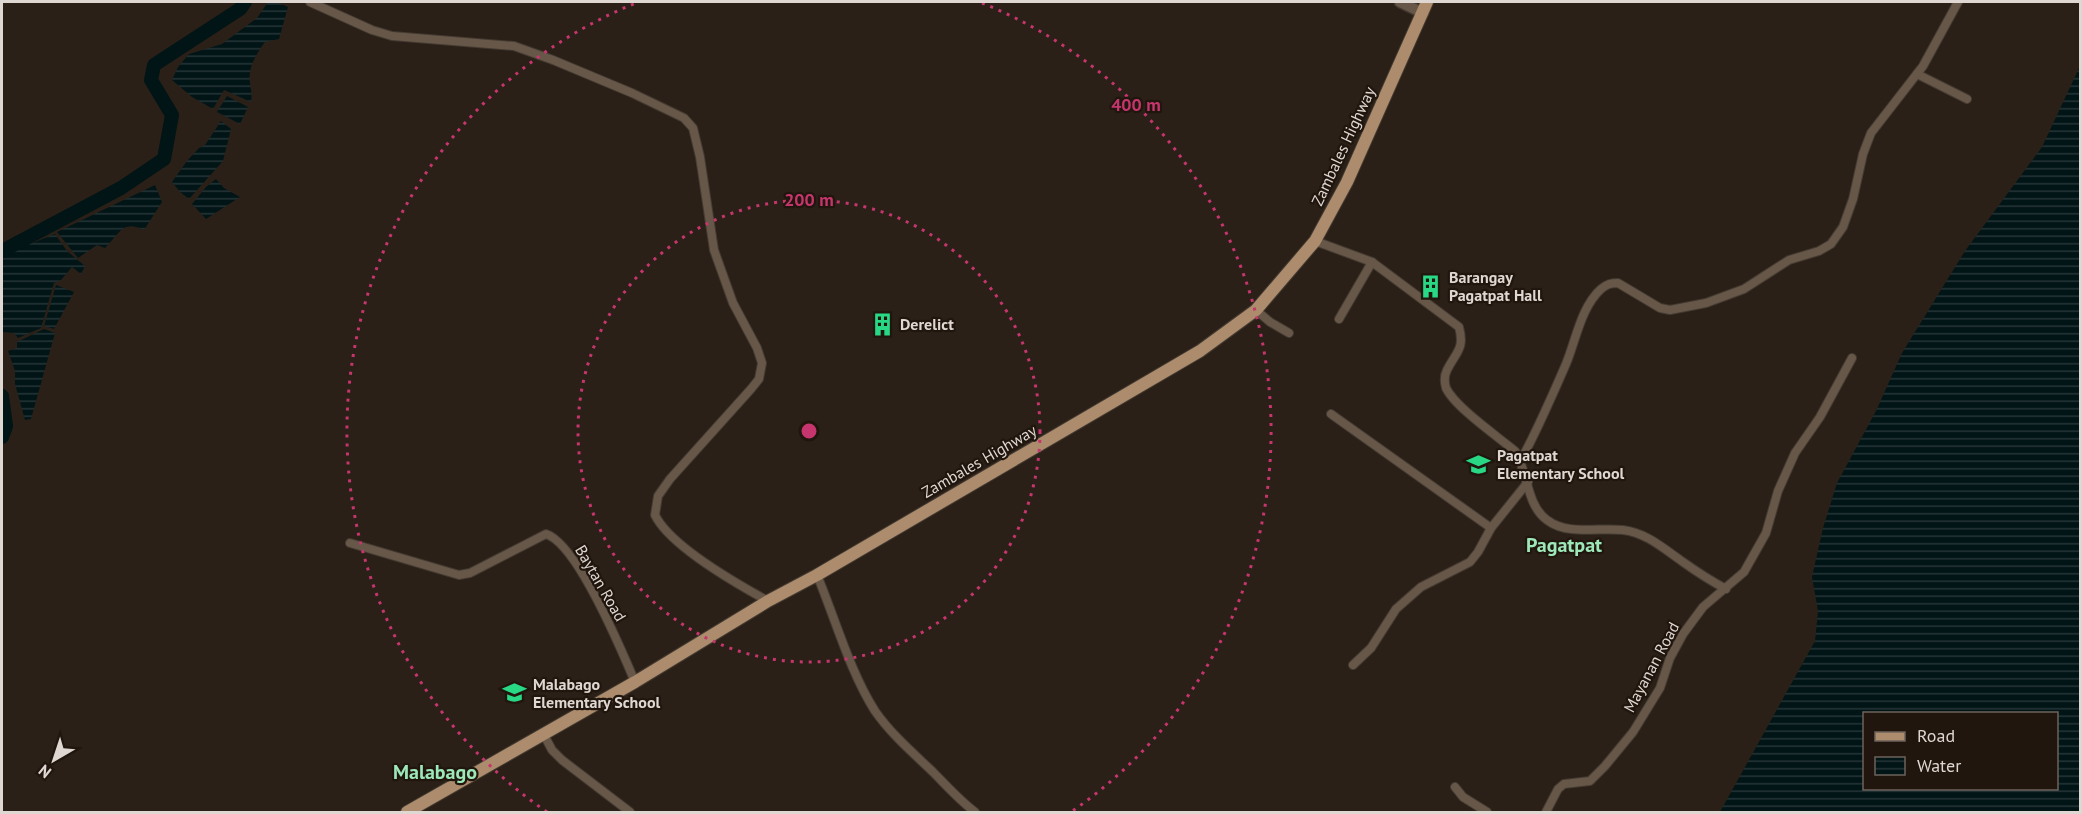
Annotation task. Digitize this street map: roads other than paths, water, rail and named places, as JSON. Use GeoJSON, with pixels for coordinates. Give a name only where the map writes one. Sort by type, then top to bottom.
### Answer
{"type":"FeatureCollection","features":[{"type":"Feature","properties":{"kind":"main road","name":"Zambales Highway"},"geometry":{"type":"LineString","coordinates":[[407,813],[1195,354],[1256,310],[1315,241],[1347,182],[1425,7]]}},
{"type":"Feature","properties":{"kind":"street"},"geometry":{"type":"LineString","coordinates":[[310,2],[372,30],[392,36],[514,46],[632,93],[684,118],[693,128],[700,157],[714,250],[733,303],[757,348],[762,363],[759,379],[670,479],[658,496],[655,515],[666,530],[699,559],[768,601]]}},
{"type":"Feature","properties":{"kind":"street"},"geometry":{"type":"LineString","coordinates":[[1400,2],[1425,7]]}},
{"type":"Feature","properties":{"kind":"street"},"geometry":{"type":"LineString","coordinates":[[1521,460],[1567,362],[1588,307],[1600,290],[1610,283],[1618,283],[1660,308],[1670,310],[1706,303],[1744,289],[1789,260],[1819,251],[1832,244],[1843,227],[1853,199],[1863,154],[1871,133],[1917,74],[1958,2]]}},
{"type":"Feature","properties":{"kind":"street"},"geometry":{"type":"LineString","coordinates":[[1917,74],[1966,99]]}},
{"type":"Feature","properties":{"kind":"street"},"geometry":{"type":"LineString","coordinates":[[1315,241],[1372,262],[1459,327],[1461,346],[1446,371],[1444,380],[1447,389],[1464,408],[1515,451],[1521,460],[1537,508],[1548,521],[1573,529],[1624,530],[1648,537],[1726,589]]}},
{"type":"Feature","properties":{"kind":"street"},"geometry":{"type":"LineString","coordinates":[[1339,319],[1372,262]]}},
{"type":"Feature","properties":{"kind":"street"},"geometry":{"type":"LineString","coordinates":[[1256,310],[1270,322],[1289,333]]}},
{"type":"Feature","properties":{"kind":"street","name":"Mayanan Road"},"geometry":{"type":"LineString","coordinates":[[1546,813],[1558,789],[1564,784],[1590,780],[1598,775],[1634,732],[1660,688],[1670,658],[1683,634],[1703,607],[1744,572],[1766,533],[1779,491],[1795,453],[1820,417],[1852,358]]}},
{"type":"Feature","properties":{"kind":"street"},"geometry":{"type":"LineString","coordinates":[[1331,414],[1491,528]]}},
{"type":"Feature","properties":{"kind":"street"},"geometry":{"type":"LineString","coordinates":[[1353,665],[1371,648],[1396,609],[1420,587],[1470,562],[1491,528],[1528,482]]}},
{"type":"Feature","properties":{"kind":"street","name":"Baytan Road"},"geometry":{"type":"LineString","coordinates":[[350,543],[459,575],[470,573],[546,534],[553,536],[574,561],[602,610],[635,682]]}},
{"type":"Feature","properties":{"kind":"street"},"geometry":{"type":"LineString","coordinates":[[817,575],[860,684],[874,710],[899,741],[975,813]]}},
{"type":"Feature","properties":{"kind":"street"},"geometry":{"type":"LineString","coordinates":[[544,735],[552,750],[562,760],[627,812]]}},
{"type":"Feature","properties":{"kind":"street"},"geometry":{"type":"LineString","coordinates":[[1455,787],[1463,797],[1487,813]]}},
{"type":"Feature","properties":{"kind":"water"},"geometry":{"type":"Polygon","coordinates":[[[268,2],[277,2],[288,7],[279,39],[265,42],[252,65],[251,102],[224,90],[213,109],[192,97],[172,80],[178,67],[189,54],[222,44],[257,18],[268,2]]]}},
{"type":"Feature","properties":{"kind":"water"},"geometry":{"type":"Polygon","coordinates":[[[2080,66],[2080,812],[1720,812],[1815,641],[1818,611],[1812,577],[1823,528],[1837,483],[1876,411],[1902,353],[1965,251],[2042,147],[2080,66]]]}},
{"type":"Feature","properties":{"kind":"water"},"geometry":{"type":"Polygon","coordinates":[[[227,96],[248,107],[240,124],[217,112],[227,96]]]}},
{"type":"Feature","properties":{"kind":"water"},"geometry":{"type":"Polygon","coordinates":[[[221,121],[231,129],[223,161],[189,199],[172,182],[187,161],[205,145],[221,121]]]}},
{"type":"Feature","properties":{"kind":"water"},"geometry":{"type":"Polygon","coordinates":[[[216,179],[224,188],[240,197],[206,219],[192,204],[216,179]]]}},
{"type":"Feature","properties":{"kind":"water"},"geometry":{"type":"Polygon","coordinates":[[[155,185],[162,202],[144,230],[131,226],[126,227],[105,248],[97,245],[78,258],[57,232],[155,185]]]}},
{"type":"Feature","properties":{"kind":"water"},"geometry":{"type":"Polygon","coordinates":[[[55,234],[67,251],[85,266],[81,274],[72,267],[61,280],[54,283],[41,328],[18,338],[14,333],[2,332],[2,264],[5,254],[55,234]]]}},
{"type":"Feature","properties":{"kind":"water"},"geometry":{"type":"Polygon","coordinates":[[[56,285],[74,292],[54,329],[44,326],[56,285]]]}},
{"type":"Feature","properties":{"kind":"water"},"geometry":{"type":"Polygon","coordinates":[[[44,329],[55,333],[31,419],[25,420],[15,384],[15,371],[8,351],[17,348],[17,342],[44,329]]]}},
{"type":"Feature","properties":{"kind":"waterway"},"geometry":{"type":"LineString","coordinates":[[2,251],[121,188],[164,159],[172,115],[151,80],[154,65],[240,9],[245,2]]}},
{"type":"Feature","properties":{"kind":"waterway"},"geometry":{"type":"LineString","coordinates":[[2,396],[6,426],[2,437]]}},
{"type":"Feature","properties":{"kind":"place","name":"Barangay Pagatpat Hall"},"geometry":{"type":"Point","coordinates":[1431,286]}},
{"type":"Feature","properties":{"kind":"place","name":"Derelict"},"geometry":{"type":"Point","coordinates":[882,324]}},
{"type":"Feature","properties":{"kind":"place","name":"Pagatpat Elementary School"},"geometry":{"type":"Point","coordinates":[1479,464]}},
{"type":"Feature","properties":{"kind":"place","name":"Malabago Elementary School"},"geometry":{"type":"Point","coordinates":[515,693]}},
{"type":"Feature","properties":{"kind":"district","name":"Pagatpat"},"geometry":{"type":"Point","coordinates":[1564,545]}},
{"type":"Feature","properties":{"kind":"district","name":"Malabago"},"geometry":{"type":"Point","coordinates":[435,772]}}]}
